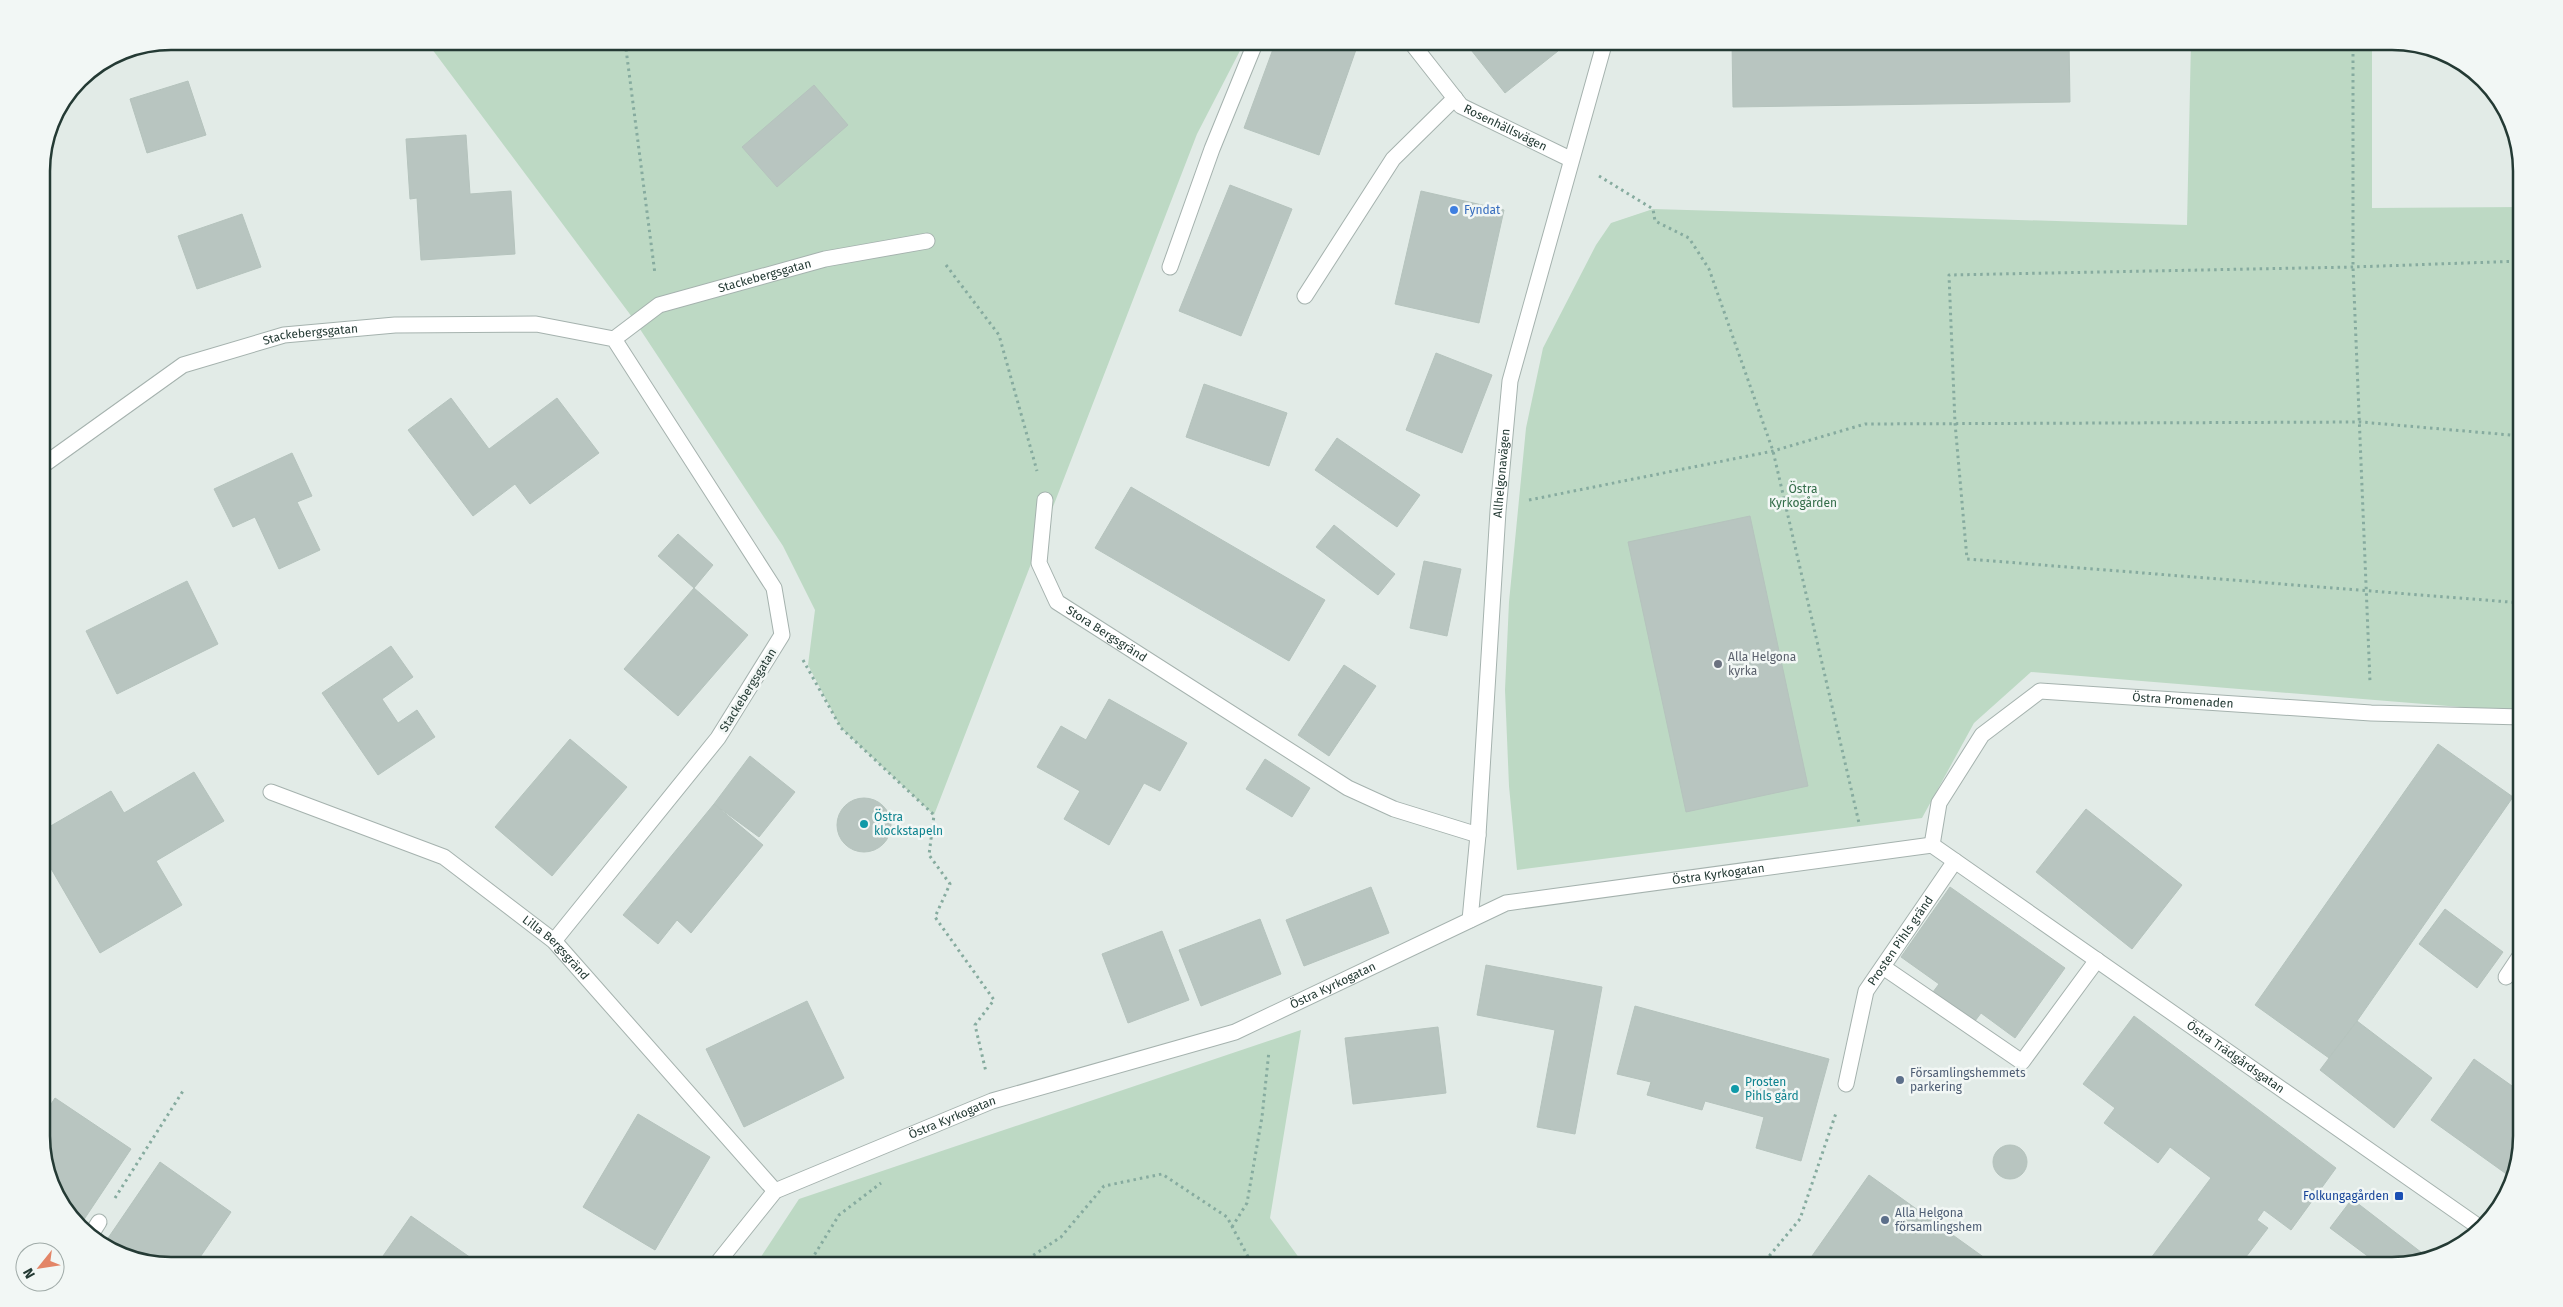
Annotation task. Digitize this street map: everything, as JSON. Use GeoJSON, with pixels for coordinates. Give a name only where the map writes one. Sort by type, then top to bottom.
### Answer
{"type":"FeatureCollection","features":[{"type":"Feature","properties":{"kind":"street"},"geometry":{"type":"LineString","coordinates":[[1170,267],[1212,149],[1252,50]]}},
{"type":"Feature","properties":{"kind":"street","name":"Rosenhällsvägen"},"geometry":{"type":"LineString","coordinates":[[1417,50],[1461,106],[1570,159]]}},
{"type":"Feature","properties":{"kind":"street","name":"Allhelgonavägen"},"geometry":{"type":"LineString","coordinates":[[1470,920],[1478,835],[1498,511],[1510,381],[1570,159],[1602,50]]}},
{"type":"Feature","properties":{"kind":"street"},"geometry":{"type":"LineString","coordinates":[[1305,296],[1392,159],[1455,98]]}},
{"type":"Feature","properties":{"kind":"street","name":"Stackebergsgatan"},"geometry":{"type":"LineString","coordinates":[[614,339],[659,304],[825,258],[928,241]]}},
{"type":"Feature","properties":{"kind":"street","name":"Stackebergsgatan"},"geometry":{"type":"LineString","coordinates":[[50,460],[183,365],[284,335],[395,325],[536,324],[614,339],[774,588],[782,635],[718,738],[554,941]]}},
{"type":"Feature","properties":{"kind":"street","name":"Stora Bergsgränd"},"geometry":{"type":"LineString","coordinates":[[1045,500],[1040,563],[1057,602],[1348,788],[1394,809],[1478,835]]}},
{"type":"Feature","properties":{"kind":"street","name":"Östra Promenaden"},"geometry":{"type":"LineString","coordinates":[[1932,845],[1939,803],[1982,735],[2040,691],[2371,713],[2513,717]]}},
{"type":"Feature","properties":{"kind":"street","name":"Lilla Bergsgränd"},"geometry":{"type":"LineString","coordinates":[[271,792],[444,857],[554,941],[774,1191]]}},
{"type":"Feature","properties":{"kind":"street"},"geometry":{"type":"LineString","coordinates":[[1932,845],[1955,861]]}},
{"type":"Feature","properties":{"kind":"street","name":"Östra Kyrkogatan"},"geometry":{"type":"LineString","coordinates":[[722,1257],[774,1191],[992,1101],[1235,1032],[1506,903],[1932,845]]}},
{"type":"Feature","properties":{"kind":"street","name":"Östra Trädgårdsgatan"},"geometry":{"type":"LineString","coordinates":[[1955,861],[2475,1224]]}},
{"type":"Feature","properties":{"kind":"street","name":"Prosten Pihls gränd"},"geometry":{"type":"LineString","coordinates":[[1846,1084],[1866,991],[1955,861]]}},
{"type":"Feature","properties":{"kind":"street"},"geometry":{"type":"LineString","coordinates":[[1883,967],[2022,1062],[2096,960]]}},
{"type":"Feature","properties":{"kind":"street"},"geometry":{"type":"LineString","coordinates":[[2506,977],[2513,966]]}},
{"type":"Feature","properties":{"kind":"path"},"geometry":{"type":"LineString","coordinates":[[626,50],[659,304]]}},
{"type":"Feature","properties":{"kind":"path"},"geometry":{"type":"LineString","coordinates":[[2353,50],[2353,267],[2361,422],[2365,590],[2371,713]]}},
{"type":"Feature","properties":{"kind":"path"},"geometry":{"type":"LineString","coordinates":[[1570,159],[1654,208],[1655,221],[1689,238],[1709,270],[1773,451],[1860,824],[1853,828]]}},
{"type":"Feature","properties":{"kind":"path"},"geometry":{"type":"LineString","coordinates":[[928,241],[999,335],[1045,500]]}},
{"type":"Feature","properties":{"kind":"path"},"geometry":{"type":"LineString","coordinates":[[2513,261],[2353,267],[1949,275],[1955,423],[1967,559],[2513,601]]}},
{"type":"Feature","properties":{"kind":"path"},"geometry":{"type":"LineString","coordinates":[[1498,511],[1538,497],[1773,451],[1865,424],[2361,422],[2513,435]]}},
{"type":"Feature","properties":{"kind":"path"},"geometry":{"type":"LineString","coordinates":[[782,635],[808,665],[841,728],[934,815],[929,855],[950,884],[936,917],[994,1000],[975,1026],[992,1101]]}},
{"type":"Feature","properties":{"kind":"path"},"geometry":{"type":"LineString","coordinates":[[1232,1227],[1247,1203],[1262,1118],[1266,1069],[1276,1012]]}},
{"type":"Feature","properties":{"kind":"path"},"geometry":{"type":"LineString","coordinates":[[1768,1257],[1800,1219],[1846,1084]]}},
{"type":"Feature","properties":{"kind":"path"},"geometry":{"type":"LineString","coordinates":[[95,1228],[183,1091]]}},
{"type":"Feature","properties":{"kind":"path"},"geometry":{"type":"LineString","coordinates":[[1030,1257],[1061,1236],[1104,1186],[1162,1174],[1226,1217],[1248,1257]]}},
{"type":"Feature","properties":{"kind":"path"},"geometry":{"type":"LineString","coordinates":[[814,1257],[839,1215],[886,1179]]}},
{"type":"Feature","properties":{"kind":"green space"},"geometry":{"type":"Polygon","coordinates":[[[433,50],[1240,50],[1197,134],[934,815],[841,728],[808,665],[815,610],[783,546],[632,317],[433,50]]]}},
{"type":"Feature","properties":{"kind":"green space","name":"Östra Kyrkogården"},"geometry":{"type":"Polygon","coordinates":[[[2191,50],[2372,50],[2372,208],[2513,207],[2513,711],[2031,672],[1974,723],[1922,818],[1517,870],[1509,786],[1505,690],[1509,602],[1526,428],[1543,348],[1596,245],[1611,223],[1653,209],[2187,225],[2191,50]]]}},
{"type":"Feature","properties":{"kind":"green space"},"geometry":{"type":"Polygon","coordinates":[[[1301,1030],[1270,1218],[1298,1257],[761,1257],[799,1199],[1301,1030]]]}},
{"type":"Feature","properties":{"kind":"building"},"geometry":{"type":"Polygon","coordinates":[[[1273,50],[1356,50],[1319,155],[1244,128],[1273,50]]]}},
{"type":"Feature","properties":{"kind":"building"},"geometry":{"type":"Polygon","coordinates":[[[1471,50],[1557,50],[1558,51],[1505,93],[1471,50]]]}},
{"type":"Feature","properties":{"kind":"building"},"geometry":{"type":"Polygon","coordinates":[[[1732,50],[2069,50],[2070,102],[1733,107],[1732,50]]]}},
{"type":"Feature","properties":{"kind":"building"},"geometry":{"type":"Polygon","coordinates":[[[188,81],[206,135],[147,153],[130,99],[188,81]]]}},
{"type":"Feature","properties":{"kind":"building"},"geometry":{"type":"Polygon","coordinates":[[[814,85],[848,125],[777,187],[742,147],[814,85]]]}},
{"type":"Feature","properties":{"kind":"building"},"geometry":{"type":"Polygon","coordinates":[[[466,135],[470,194],[511,191],[515,254],[421,260],[417,198],[410,199],[406,139],[466,135]]]}},
{"type":"Feature","properties":{"kind":"building"},"geometry":{"type":"Polygon","coordinates":[[[1230,185],[1292,209],[1241,336],[1179,311],[1230,185]]]}},
{"type":"Feature","properties":{"kind":"building"},"geometry":{"type":"Polygon","coordinates":[[[1421,191],[1504,210],[1479,323],[1395,304],[1421,191]]]}},
{"type":"Feature","properties":{"kind":"building"},"geometry":{"type":"Polygon","coordinates":[[[242,214],[261,267],[197,289],[178,236],[242,214]]]}},
{"type":"Feature","properties":{"kind":"building"},"geometry":{"type":"Polygon","coordinates":[[[1436,353],[1492,375],[1462,453],[1406,430],[1436,353]]]}},
{"type":"Feature","properties":{"kind":"building"},"geometry":{"type":"Polygon","coordinates":[[[1204,384],[1287,413],[1269,466],[1186,437],[1204,384]]]}},
{"type":"Feature","properties":{"kind":"building"},"geometry":{"type":"Polygon","coordinates":[[[451,398],[489,449],[557,398],[599,453],[530,504],[515,484],[473,516],[408,430],[451,398]]]}},
{"type":"Feature","properties":{"kind":"building"},"geometry":{"type":"Polygon","coordinates":[[[1337,438],[1420,495],[1397,527],[1315,470],[1337,438]]]}},
{"type":"Feature","properties":{"kind":"building"},"geometry":{"type":"Polygon","coordinates":[[[292,453],[312,496],[297,502],[320,550],[279,569],[255,517],[233,527],[214,489],[292,453]]]}},
{"type":"Feature","properties":{"kind":"building"},"geometry":{"type":"Polygon","coordinates":[[[1131,487],[1325,600],[1289,661],[1095,548],[1131,487]]]}},
{"type":"Feature","properties":{"kind":"building","name":"Alla Helgona kyrka"},"geometry":{"type":"Polygon","coordinates":[[[1750,516],[1808,786],[1686,812],[1628,542],[1750,516]]]}},
{"type":"Feature","properties":{"kind":"building"},"geometry":{"type":"Polygon","coordinates":[[[1334,525],[1395,574],[1378,595],[1316,547],[1334,525]]]}},
{"type":"Feature","properties":{"kind":"building"},"geometry":{"type":"Polygon","coordinates":[[[678,534],[713,565],[694,588],[658,556],[678,534]]]}},
{"type":"Feature","properties":{"kind":"building"},"geometry":{"type":"Polygon","coordinates":[[[1424,561],[1461,569],[1447,636],[1410,628],[1424,561]]]}},
{"type":"Feature","properties":{"kind":"building"},"geometry":{"type":"Polygon","coordinates":[[[187,581],[218,644],[117,694],[86,631],[187,581]]]}},
{"type":"Feature","properties":{"kind":"building"},"geometry":{"type":"Polygon","coordinates":[[[694,588],[748,635],[678,716],[624,669],[694,588]]]}},
{"type":"Feature","properties":{"kind":"building"},"geometry":{"type":"Polygon","coordinates":[[[391,646],[413,677],[382,699],[398,723],[417,710],[435,737],[378,775],[322,693],[391,646]]]}},
{"type":"Feature","properties":{"kind":"building"},"geometry":{"type":"Polygon","coordinates":[[[1344,665],[1376,686],[1329,756],[1298,735],[1344,665]]]}},
{"type":"Feature","properties":{"kind":"building"},"geometry":{"type":"Polygon","coordinates":[[[1109,699],[1187,743],[1160,791],[1144,783],[1109,845],[1064,819],[1080,791],[1037,767],[1061,726],[1086,740],[1109,699]]]}},
{"type":"Feature","properties":{"kind":"building"},"geometry":{"type":"Polygon","coordinates":[[[570,739],[627,787],[552,876],[495,827],[570,739]]]}},
{"type":"Feature","properties":{"kind":"building"},"geometry":{"type":"Polygon","coordinates":[[[2438,744],[2513,797],[2357,1021],[2329,1058],[2255,1005],[2438,744]]]}},
{"type":"Feature","properties":{"kind":"building"},"geometry":{"type":"Polygon","coordinates":[[[750,756],[795,792],[759,837],[714,804],[750,756]]]}},
{"type":"Feature","properties":{"kind":"building"},"geometry":{"type":"Polygon","coordinates":[[[1265,759],[1310,788],[1292,817],[1246,789],[1265,759]]]}},
{"type":"Feature","properties":{"kind":"building"},"geometry":{"type":"Polygon","coordinates":[[[194,772],[224,821],[156,861],[182,905],[100,953],[50,867],[50,826],[111,791],[124,813],[194,772]]]}},
{"type":"Feature","properties":{"kind":"building","name":"Östra klockstapeln"},"geometry":{"type":"Polygon","coordinates":[[[864,798],[874,800],[883,806],[889,815],[891,825],[889,835],[883,844],[874,850],[864,852],[854,850],[845,844],[839,835],[837,825],[839,815],[845,806],[854,800],[864,798]]]}},
{"type":"Feature","properties":{"kind":"building"},"geometry":{"type":"Polygon","coordinates":[[[714,804],[763,845],[691,933],[677,920],[658,944],[623,915],[714,804]]]}},
{"type":"Feature","properties":{"kind":"building"},"geometry":{"type":"Polygon","coordinates":[[[2086,809],[2182,885],[2132,949],[2036,872],[2086,809]]]}},
{"type":"Feature","properties":{"kind":"building"},"geometry":{"type":"Polygon","coordinates":[[[1371,887],[1389,933],[1304,966],[1286,920],[1371,887]]]}},
{"type":"Feature","properties":{"kind":"building"},"geometry":{"type":"Polygon","coordinates":[[[1950,887],[2065,968],[2015,1038],[1981,1013],[1975,1021],[1933,992],[1939,984],[1901,957],[1950,887]]]}},
{"type":"Feature","properties":{"kind":"building"},"geometry":{"type":"Polygon","coordinates":[[[2445,909],[2503,952],[2477,988],[2419,944],[2445,909]]]}},
{"type":"Feature","properties":{"kind":"building"},"geometry":{"type":"Polygon","coordinates":[[[1260,919],[1281,974],[1201,1006],[1179,950],[1260,919]]]}},
{"type":"Feature","properties":{"kind":"building"},"geometry":{"type":"Polygon","coordinates":[[[1162,931],[1189,1000],[1128,1023],[1102,954],[1162,931]]]}},
{"type":"Feature","properties":{"kind":"building"},"geometry":{"type":"Polygon","coordinates":[[[1486,965],[1602,987],[1575,1134],[1537,1127],[1555,1030],[1477,1015],[1486,965]]]}},
{"type":"Feature","properties":{"kind":"building"},"geometry":{"type":"Polygon","coordinates":[[[807,1001],[844,1078],[744,1127],[706,1049],[807,1001]]]}},
{"type":"Feature","properties":{"kind":"building","name":"Prosten Pihls gård"},"geometry":{"type":"Polygon","coordinates":[[[1635,1006],[1829,1059],[1801,1161],[1756,1148],[1764,1117],[1705,1101],[1702,1110],[1647,1095],[1651,1082],[1617,1074],[1635,1006]]]}},
{"type":"Feature","properties":{"kind":"building"},"geometry":{"type":"Polygon","coordinates":[[[2134,1016],[2336,1168],[2291,1230],[2264,1210],[2257,1220],[2268,1228],[2246,1257],[2152,1257],[2211,1178],[2170,1147],[2158,1163],[2104,1123],[2115,1108],[2083,1084],[2134,1016]]]}},
{"type":"Feature","properties":{"kind":"building"},"geometry":{"type":"Polygon","coordinates":[[[2357,1021],[2432,1078],[2394,1128],[2320,1070],[2357,1021]]]}},
{"type":"Feature","properties":{"kind":"building"},"geometry":{"type":"Polygon","coordinates":[[[1438,1027],[1446,1093],[1353,1104],[1345,1038],[1438,1027]]]}},
{"type":"Feature","properties":{"kind":"building"},"geometry":{"type":"Polygon","coordinates":[[[2474,1059],[2513,1087],[2512,1152],[2507,1174],[2431,1120],[2474,1059]]]}},
{"type":"Feature","properties":{"kind":"building"},"geometry":{"type":"Polygon","coordinates":[[[55,1098],[131,1149],[84,1220],[70,1203],[56,1175],[50,1144],[50,1106],[55,1098]]]}},
{"type":"Feature","properties":{"kind":"building"},"geometry":{"type":"Polygon","coordinates":[[[638,1114],[710,1157],[655,1250],[583,1207],[638,1114]]]}},
{"type":"Feature","properties":{"kind":"building"},"geometry":{"type":"Polygon","coordinates":[[[2010,1145],[2017,1146],[2022,1150],[2026,1155],[2026,1169],[2022,1174],[2017,1178],[2010,1179],[2003,1178],[1998,1174],[1994,1169],[1993,1162],[1994,1155],[1998,1150],[2003,1146],[2010,1145]]]}},
{"type":"Feature","properties":{"kind":"building"},"geometry":{"type":"Polygon","coordinates":[[[160,1162],[231,1212],[200,1257],[155,1256],[139,1253],[117,1245],[107,1239],[160,1162]]]}},
{"type":"Feature","properties":{"kind":"building","name":"Alla Helgona församlingshem"},"geometry":{"type":"Polygon","coordinates":[[[1869,1175],[1983,1257],[1811,1257],[1869,1175]]]}},
{"type":"Feature","properties":{"kind":"building"},"geometry":{"type":"Polygon","coordinates":[[[2352,1199],[2422,1253],[2408,1256],[2369,1257],[2330,1228],[2352,1199]]]}},
{"type":"Feature","properties":{"kind":"building"},"geometry":{"type":"Polygon","coordinates":[[[411,1216],[470,1257],[382,1257],[411,1216]]]}},
{"type":"Feature","properties":{"kind":"place","name":"Fyndat"},"geometry":{"type":"Point","coordinates":[1454,210]}},
{"type":"Feature","properties":{"kind":"place","name":"Alla Helgona kyrka"},"geometry":{"type":"Point","coordinates":[1718,664]}},
{"type":"Feature","properties":{"kind":"place","name":"Östra klockstapeln"},"geometry":{"type":"Point","coordinates":[864,824]}},
{"type":"Feature","properties":{"kind":"place","name":"Församlingshemmets parkering"},"geometry":{"type":"Point","coordinates":[1900,1080]}},
{"type":"Feature","properties":{"kind":"place","name":"Prosten Pihls gård"},"geometry":{"type":"Point","coordinates":[1735,1089]}},
{"type":"Feature","properties":{"kind":"place","name":"Folkungagården"},"geometry":{"type":"Point","coordinates":[2399,1196]}},
{"type":"Feature","properties":{"kind":"place","name":"Alla Helgona församlingshem"},"geometry":{"type":"Point","coordinates":[1885,1220]}}]}
